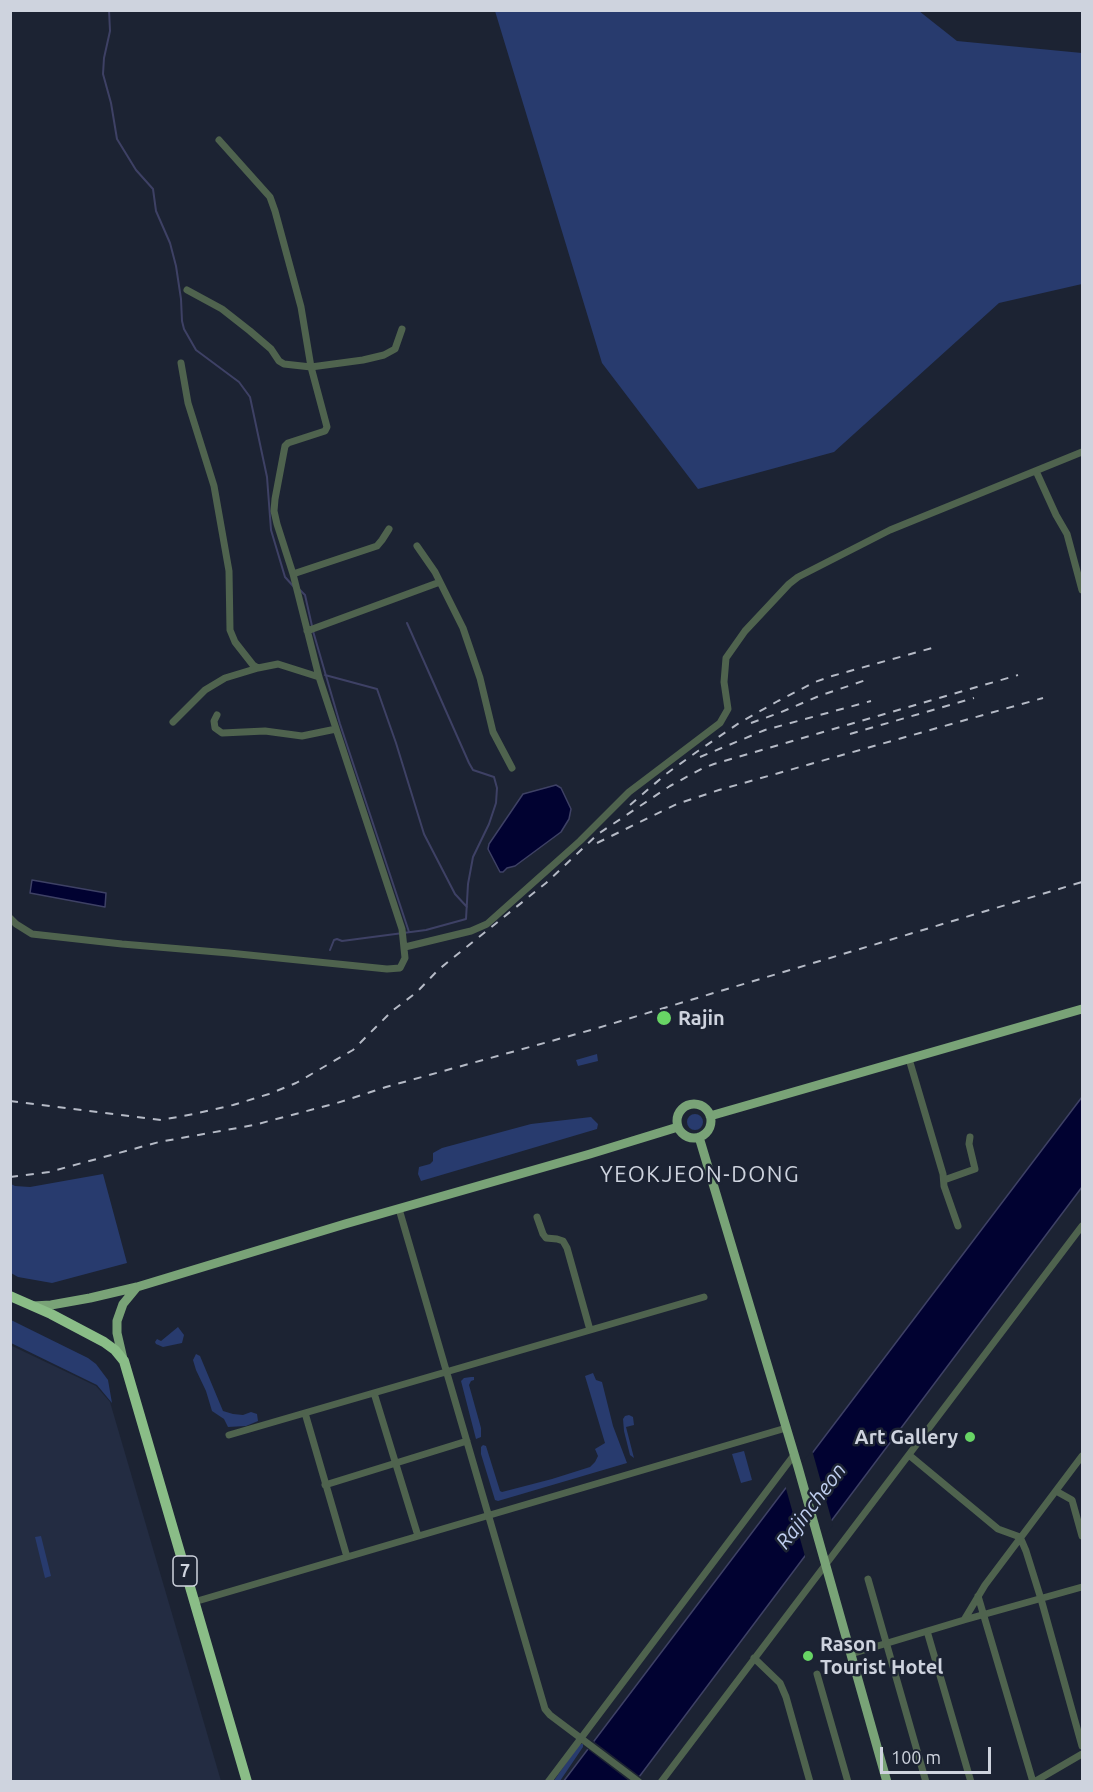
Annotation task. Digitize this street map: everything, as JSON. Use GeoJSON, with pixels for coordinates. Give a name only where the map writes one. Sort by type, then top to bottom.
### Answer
{"type":"FeatureCollection","features":[{"type":"Feature","properties":{"kind":"highway"},"geometry":{"type":"LineString","coordinates":[[10,1296],[51,1314],[104,1342],[115,1350],[123,1361]]}},
{"type":"Feature","properties":{"kind":"highway","name":"7"},"geometry":{"type":"LineString","coordinates":[[123,1361],[246,1782]]}},
{"type":"Feature","properties":{"kind":"main road"},"geometry":{"type":"LineString","coordinates":[[710,1116],[1083,1010]]}},
{"type":"Feature","properties":{"kind":"main road"},"geometry":{"type":"LineString","coordinates":[[689,1106],[702,1107],[710,1116],[709,1129],[699,1137],[687,1136],[678,1126],[679,1114],[689,1106]]}},
{"type":"Feature","properties":{"kind":"main road"},"geometry":{"type":"LineString","coordinates":[[31,1306],[51,1305],[137,1287],[678,1126]]}},
{"type":"Feature","properties":{"kind":"main road"},"geometry":{"type":"LineString","coordinates":[[699,1137],[798,1467],[887,1782]]}},
{"type":"Feature","properties":{"kind":"main road"},"geometry":{"type":"LineString","coordinates":[[123,1361],[117,1321],[123,1304],[137,1287]]}},
{"type":"Feature","properties":{"kind":"street"},"geometry":{"type":"LineString","coordinates":[[10,918],[32,934],[387,969],[400,968],[405,958],[402,929],[320,677],[274,511],[274,499],[285,446],[325,431],[327,428],[311,367],[301,307],[275,211],[265,190],[219,140]]}},
{"type":"Feature","properties":{"kind":"street"},"geometry":{"type":"LineString","coordinates":[[187,290],[222,309],[250,331],[271,350],[279,362],[284,364],[311,367],[384,355],[395,349],[402,329]]}},
{"type":"Feature","properties":{"kind":"street"},"geometry":{"type":"LineString","coordinates":[[181,363],[188,403],[214,486],[229,572],[230,630],[235,642],[258,668]]}},
{"type":"Feature","properties":{"kind":"street"},"geometry":{"type":"LineString","coordinates":[[405,947],[471,932],[487,924],[580,841],[629,792],[720,723],[728,709],[724,682],[726,658],[745,631],[798,577],[890,530],[1083,452]]}},
{"type":"Feature","properties":{"kind":"street"},"geometry":{"type":"LineString","coordinates":[[1036,471],[1067,534],[1083,590]]}},
{"type":"Feature","properties":{"kind":"street"},"geometry":{"type":"LineString","coordinates":[[293,574],[377,546],[389,529]]}},
{"type":"Feature","properties":{"kind":"street"},"geometry":{"type":"LineString","coordinates":[[417,546],[441,582],[463,627],[480,678],[493,732],[512,768]]}},
{"type":"Feature","properties":{"kind":"street"},"geometry":{"type":"LineString","coordinates":[[307,631],[441,582]]}},
{"type":"Feature","properties":{"kind":"street"},"geometry":{"type":"LineString","coordinates":[[174,722],[205,690],[225,678],[278,664],[320,677]]}},
{"type":"Feature","properties":{"kind":"street"},"geometry":{"type":"LineString","coordinates":[[217,715],[214,721],[215,728],[222,734],[265,731],[302,736],[336,729]]}},
{"type":"Feature","properties":{"kind":"street"},"geometry":{"type":"LineString","coordinates":[[909,1059],[948,1200],[958,1226]]}},
{"type":"Feature","properties":{"kind":"street"},"geometry":{"type":"LineString","coordinates":[[944,1180],[975,1169],[969,1144],[970,1137]]}},
{"type":"Feature","properties":{"kind":"street"},"geometry":{"type":"LineString","coordinates":[[399,1209],[545,1709],[639,1782]]}},
{"type":"Feature","properties":{"kind":"street"},"geometry":{"type":"LineString","coordinates":[[537,1217],[546,1238],[563,1241],[567,1248],[590,1330]]}},
{"type":"Feature","properties":{"kind":"street"},"geometry":{"type":"LineString","coordinates":[[661,1782],[1083,1226]]}},
{"type":"Feature","properties":{"kind":"street"},"geometry":{"type":"LineString","coordinates":[[229,1435],[704,1297]]}},
{"type":"Feature","properties":{"kind":"street"},"geometry":{"type":"LineString","coordinates":[[374,1393],[418,1536]]}},
{"type":"Feature","properties":{"kind":"street"},"geometry":{"type":"LineString","coordinates":[[305,1413],[347,1557]]}},
{"type":"Feature","properties":{"kind":"street"},"geometry":{"type":"LineString","coordinates":[[194,1602],[786,1428]]}},
{"type":"Feature","properties":{"kind":"street"},"geometry":{"type":"LineString","coordinates":[[325,1485],[467,1441]]}},
{"type":"Feature","properties":{"kind":"street"},"geometry":{"type":"LineString","coordinates":[[548,1782],[794,1455]]}},
{"type":"Feature","properties":{"kind":"street"},"geometry":{"type":"LineString","coordinates":[[909,1455],[998,1529],[1020,1537],[1041,1599],[1083,1746]]}},
{"type":"Feature","properties":{"kind":"street"},"geometry":{"type":"LineString","coordinates":[[964,1620],[978,1596],[1020,1537],[1083,1456]]}},
{"type":"Feature","properties":{"kind":"street"},"geometry":{"type":"LineString","coordinates":[[1056,1491],[1072,1500],[1083,1536]]}},
{"type":"Feature","properties":{"kind":"street"},"geometry":{"type":"LineString","coordinates":[[868,1579],[926,1782]]}},
{"type":"Feature","properties":{"kind":"street"},"geometry":{"type":"LineString","coordinates":[[851,1654],[983,1614],[1083,1587]]}},
{"type":"Feature","properties":{"kind":"street"},"geometry":{"type":"LineString","coordinates":[[978,1596],[1034,1782],[1083,1754]]}},
{"type":"Feature","properties":{"kind":"street"},"geometry":{"type":"LineString","coordinates":[[927,1631],[971,1782]]}},
{"type":"Feature","properties":{"kind":"street"},"geometry":{"type":"LineString","coordinates":[[754,1658],[780,1683],[810,1782]]}},
{"type":"Feature","properties":{"kind":"street"},"geometry":{"type":"LineString","coordinates":[[817,1674],[848,1782]]}},
{"type":"Feature","properties":{"kind":"shaded area"},"geometry":{"type":"Polygon","coordinates":[[[495,11],[919,11],[957,41],[1082,53],[1082,284],[999,303],[834,452],[698,489],[602,363],[495,11]]]}},
{"type":"Feature","properties":{"kind":"shaded area"},"geometry":{"type":"Polygon","coordinates":[[[597,1054],[598,1061],[578,1066],[576,1060],[597,1054]]]}},
{"type":"Feature","properties":{"kind":"shaded area"},"geometry":{"type":"Polygon","coordinates":[[[695,1114],[703,1122],[695,1130],[687,1122],[695,1114]]]}},
{"type":"Feature","properties":{"kind":"shaded area"},"geometry":{"type":"Polygon","coordinates":[[[591,1117],[598,1124],[597,1129],[421,1181],[418,1174],[419,1167],[430,1164],[433,1161],[433,1153],[442,1148],[531,1124],[591,1117]]]}},
{"type":"Feature","properties":{"kind":"shaded area"},"geometry":{"type":"Polygon","coordinates":[[[103,1174],[127,1263],[52,1283],[18,1277],[11,1273],[11,1184],[30,1187],[103,1174]]]}},
{"type":"Feature","properties":{"kind":"shaded area"},"geometry":{"type":"Polygon","coordinates":[[[11,1320],[96,1364],[108,1380],[112,1403],[97,1385],[11,1343],[11,1320]]]}},
{"type":"Feature","properties":{"kind":"shaded area"},"geometry":{"type":"Polygon","coordinates":[[[178,1327],[184,1335],[182,1343],[163,1347],[156,1344],[157,1339],[161,1341],[178,1327]]]}},
{"type":"Feature","properties":{"kind":"shaded area"},"geometry":{"type":"Polygon","coordinates":[[[10,1345],[96,1386],[110,1402],[221,1781],[11,1781],[10,1345]]]}},
{"type":"Feature","properties":{"kind":"shaded area"},"geometry":{"type":"Polygon","coordinates":[[[196,1354],[200,1356],[223,1411],[243,1415],[251,1412],[257,1414],[258,1421],[246,1426],[228,1427],[224,1419],[212,1411],[193,1360],[196,1354]]]}},
{"type":"Feature","properties":{"kind":"shaded area"},"geometry":{"type":"Polygon","coordinates":[[[593,1373],[596,1380],[602,1382],[613,1426],[627,1463],[495,1500],[481,1454],[483,1445],[486,1446],[502,1492],[590,1467],[595,1462],[598,1456],[595,1449],[605,1443],[585,1376],[593,1373]]]}},
{"type":"Feature","properties":{"kind":"shaded area"},"geometry":{"type":"Polygon","coordinates":[[[474,1377],[469,1385],[481,1428],[481,1437],[476,1439],[461,1381],[464,1378],[474,1377]]]}},
{"type":"Feature","properties":{"kind":"shaded area"},"geometry":{"type":"Polygon","coordinates":[[[629,1415],[633,1417],[634,1425],[626,1427],[634,1458],[630,1455],[624,1431],[623,1419],[629,1415]]]}},
{"type":"Feature","properties":{"kind":"shaded area"},"geometry":{"type":"Polygon","coordinates":[[[744,1451],[752,1480],[741,1483],[732,1454],[744,1451]]]}},
{"type":"Feature","properties":{"kind":"shaded area"},"geometry":{"type":"Polygon","coordinates":[[[41,1536],[51,1576],[45,1578],[35,1537],[41,1536]]]}},
{"type":"Feature","properties":{"kind":"shaded area"},"geometry":{"type":"Polygon","coordinates":[[[581,1744],[583,1747],[560,1781],[553,1782],[578,1746],[581,1744]]]}},
{"type":"Feature","properties":{"kind":"water"},"geometry":{"type":"Polygon","coordinates":[[[556,785],[561,788],[571,809],[569,819],[561,832],[515,866],[500,872],[488,849],[489,844],[523,794],[556,785]]]}},
{"type":"Feature","properties":{"kind":"water"},"geometry":{"type":"Polygon","coordinates":[[[32,880],[106,893],[105,907],[30,893],[32,880]]]}},
{"type":"Feature","properties":{"kind":"water","name":"Rajincheon"},"geometry":{"type":"Polygon","coordinates":[[[1082,1097],[1082,1187],[636,1781],[563,1782],[1082,1097]]]}},
{"type":"Feature","properties":{"kind":"pier"},"geometry":{"type":"Polygon","coordinates":[[[812,1450],[833,1525],[806,1560],[785,1485],[812,1450]]]}},
{"type":"Feature","properties":{"kind":"pier"},"geometry":{"type":"Polygon","coordinates":[[[592,1740],[642,1778],[639,1781],[629,1781],[586,1748],[592,1740]]]}},
{"type":"Feature","properties":{"kind":"waterway"},"geometry":{"type":"LineString","coordinates":[[109,10],[110,31],[103,74],[117,139],[136,170],[153,189],[156,211],[170,243],[176,266],[184,329],[196,350],[239,382],[250,397],[267,477],[271,530],[285,577],[294,587]]}},
{"type":"Feature","properties":{"kind":"waterway"},"geometry":{"type":"LineString","coordinates":[[300,590],[305,595],[312,626]]}},
{"type":"Feature","properties":{"kind":"waterway"},"geometry":{"type":"LineString","coordinates":[[330,950],[334,940],[337,939],[342,941],[426,930],[466,919],[468,884],[473,857],[496,803],[497,788],[494,777],[473,770],[469,763],[407,623]]}},
{"type":"Feature","properties":{"kind":"waterway"},"geometry":{"type":"LineString","coordinates":[[313,631],[340,724],[409,932]]}},
{"type":"Feature","properties":{"kind":"waterway"},"geometry":{"type":"LineString","coordinates":[[325,675],[377,689],[424,834],[455,894],[467,907]]}},
{"type":"Feature","properties":{"kind":"railway"},"geometry":{"type":"LineString","coordinates":[[630,805],[666,774],[698,751],[739,723],[778,701],[832,676],[932,648]]}},
{"type":"Feature","properties":{"kind":"railway"},"geometry":{"type":"LineString","coordinates":[[10,1101],[161,1120],[233,1105],[296,1083],[353,1050],[438,970],[546,883],[598,834],[670,786],[714,764],[1018,675]]}},
{"type":"Feature","properties":{"kind":"railway"},"geometry":{"type":"LineString","coordinates":[[751,723],[866,680]]}},
{"type":"Feature","properties":{"kind":"railway"},"geometry":{"type":"LineString","coordinates":[[850,734],[974,698]]}},
{"type":"Feature","properties":{"kind":"railway"},"geometry":{"type":"LineString","coordinates":[[597,843],[677,804],[719,790],[1043,698]]}},
{"type":"Feature","properties":{"kind":"railway"},"geometry":{"type":"LineString","coordinates":[[700,757],[765,730],[871,701]]}},
{"type":"Feature","properties":{"kind":"railway"},"geometry":{"type":"LineString","coordinates":[[10,1177],[49,1172],[159,1142],[254,1125],[337,1103],[386,1087],[591,1030],[1082,882]]}},
{"type":"Feature","properties":{"kind":"place","name":"Rajin"},"geometry":{"type":"Point","coordinates":[664,1018]}},
{"type":"Feature","properties":{"kind":"place","name":"Art Gallery"},"geometry":{"type":"Point","coordinates":[970,1437]}},
{"type":"Feature","properties":{"kind":"place","name":"Rason Tourist Hotel"},"geometry":{"type":"Point","coordinates":[808,1656]}},
{"type":"Feature","properties":{"kind":"district","name":"YEOKJEON-DONG"},"geometry":{"type":"Point","coordinates":[700,1175]}}]}
